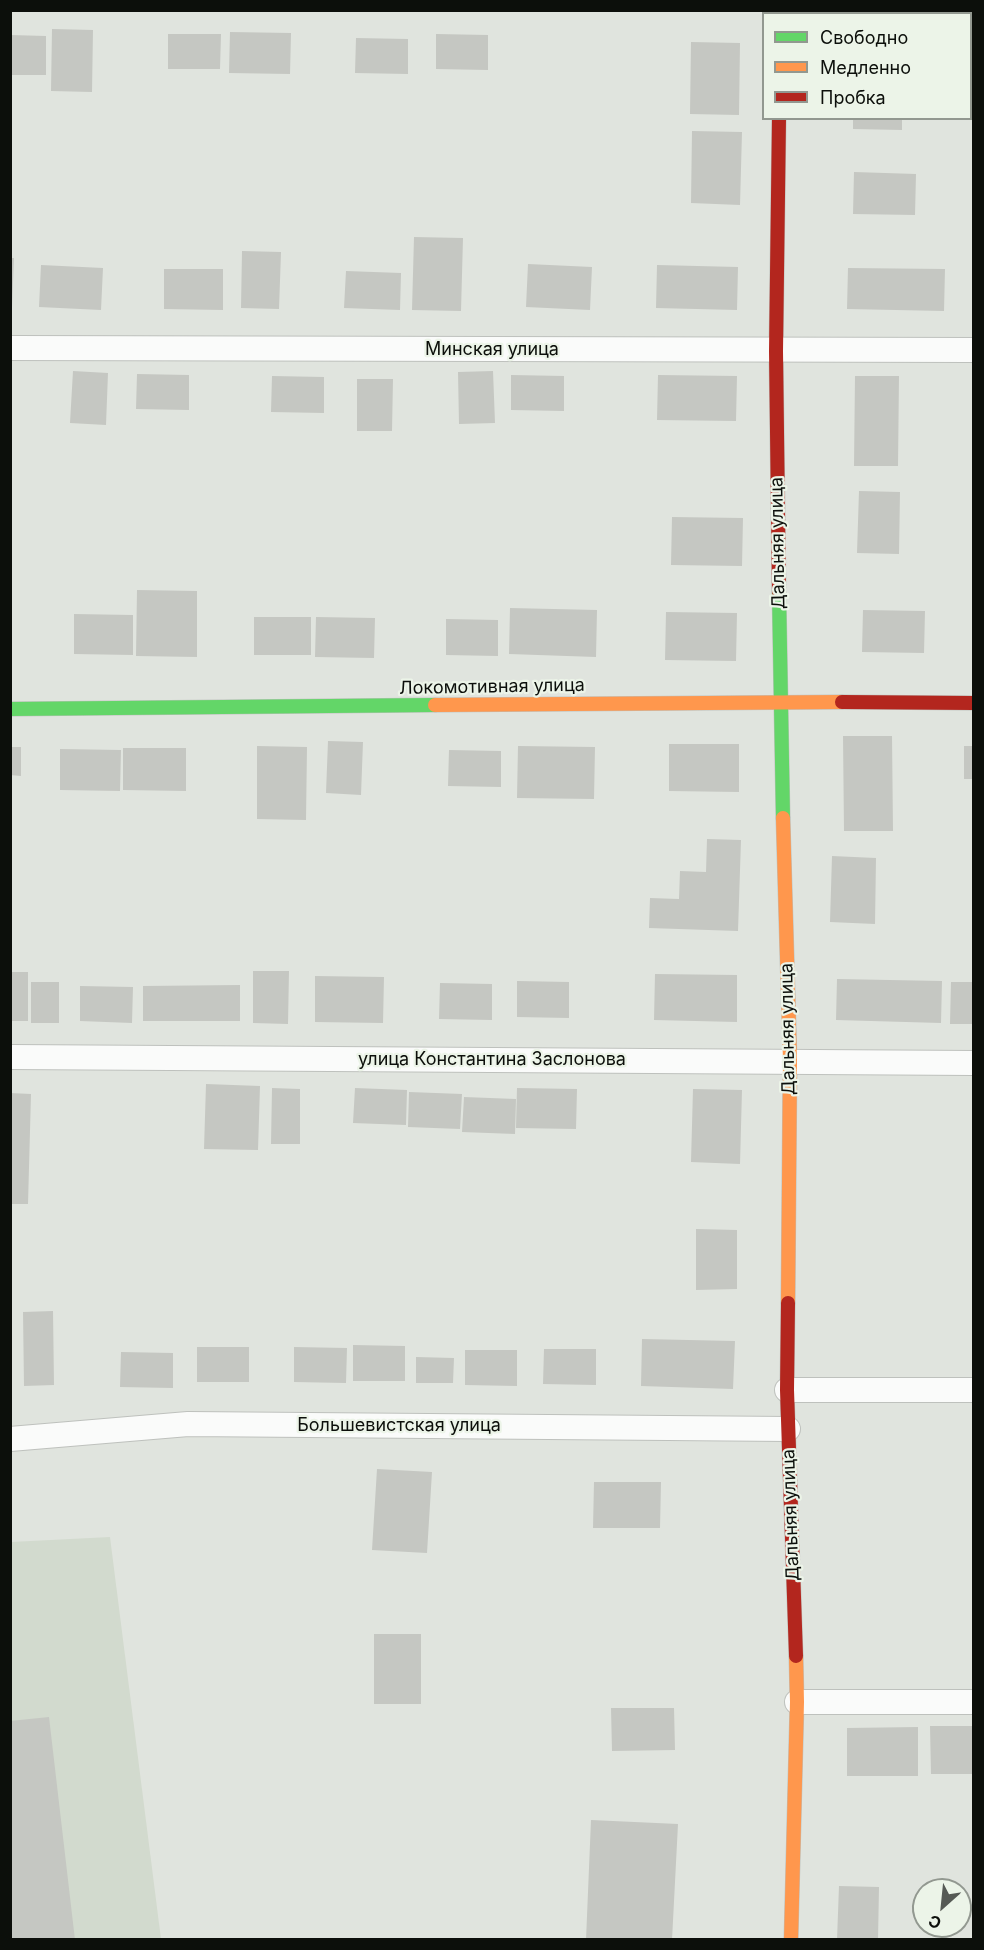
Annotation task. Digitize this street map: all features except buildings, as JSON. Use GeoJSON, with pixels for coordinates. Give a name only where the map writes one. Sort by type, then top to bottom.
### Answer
{"type":"FeatureCollection","features":[{"type":"Feature","properties":{"kind":"street","name":"Дальняя улица"},"geometry":{"type":"LineString","coordinates":[[779,120],[776,351],[780,702],[790,1062],[787,1390],[797,1702],[791,1940]]}},
{"type":"Feature","properties":{"kind":"street","name":"Минская улица"},"geometry":{"type":"LineString","coordinates":[[10,348],[974,350]]}},
{"type":"Feature","properties":{"kind":"street","name":"Локомотивная улица"},"geometry":{"type":"LineString","coordinates":[[10,709],[780,702],[974,703]]}},
{"type":"Feature","properties":{"kind":"street","name":"улица Константина Заслонова"},"geometry":{"type":"LineString","coordinates":[[10,1057],[974,1063]]}},
{"type":"Feature","properties":{"kind":"street"},"geometry":{"type":"LineString","coordinates":[[787,1390],[974,1390]]}},
{"type":"Feature","properties":{"kind":"street","name":"Большевистская улица"},"geometry":{"type":"LineString","coordinates":[[10,1439],[188,1424],[788,1429]]}},
{"type":"Feature","properties":{"kind":"street"},"geometry":{"type":"LineString","coordinates":[[797,1702],[974,1702]]}},
{"type":"Feature","properties":{"kind":"shaded area"},"geometry":{"type":"Polygon","coordinates":[[[110,1537],[161,1939],[11,1940],[11,1542],[110,1537]]]}},
{"type":"Feature","properties":{"kind":"traffic: fast"},"geometry":{"type":"LineString","coordinates":[[779,592],[783,818]]}},
{"type":"Feature","properties":{"kind":"traffic: fast"},"geometry":{"type":"LineString","coordinates":[[10,709],[435,705]]}},
{"type":"Feature","properties":{"kind":"traffic: slow"},"geometry":{"type":"LineString","coordinates":[[435,705],[842,702]]}},
{"type":"Feature","properties":{"kind":"traffic: slow"},"geometry":{"type":"LineString","coordinates":[[783,818],[790,1061],[788,1303]]}},
{"type":"Feature","properties":{"kind":"traffic: slow"},"geometry":{"type":"LineString","coordinates":[[791,1940],[797,1702],[796,1656]]}},
{"type":"Feature","properties":{"kind":"traffic: jam"},"geometry":{"type":"LineString","coordinates":[[779,120],[776,351],[779,592]]}},
{"type":"Feature","properties":{"kind":"traffic: jam"},"geometry":{"type":"LineString","coordinates":[[842,702],[974,703]]}},
{"type":"Feature","properties":{"kind":"traffic: jam"},"geometry":{"type":"LineString","coordinates":[[788,1303],[787,1390],[796,1656]]}}]}
